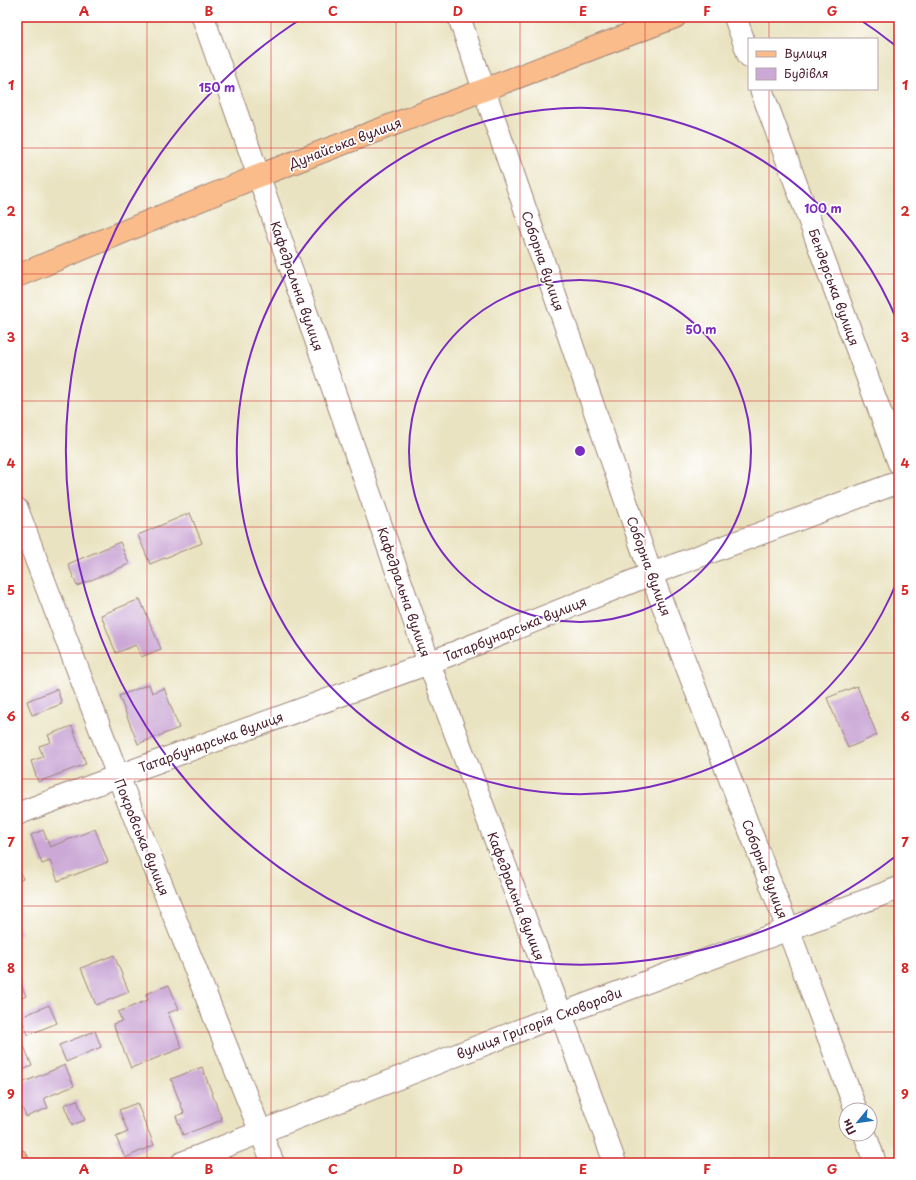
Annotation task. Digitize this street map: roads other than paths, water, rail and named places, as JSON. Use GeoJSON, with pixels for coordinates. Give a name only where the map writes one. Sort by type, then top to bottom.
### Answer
{"type":"FeatureCollection","features":[{"type":"Feature","properties":{"kind":"main road","name":"Дунайська вулиця"},"geometry":{"type":"LineString","coordinates":[[17,276],[258,176],[676,17]]}},
{"type":"Feature","properties":{"kind":"street","name":"Кафедральна вулиця"},"geometry":{"type":"LineString","coordinates":[[203,17],[429,664],[561,1014],[615,1163]]}},
{"type":"Feature","properties":{"kind":"street","name":"Соборна вулиця"},"geometry":{"type":"LineString","coordinates":[[459,17],[651,574],[853,1102]]}},
{"type":"Feature","properties":{"kind":"street"},"geometry":{"type":"LineString","coordinates":[[735,17],[748,53]]}},
{"type":"Feature","properties":{"kind":"street","name":"Бендерська вулиця"},"geometry":{"type":"LineString","coordinates":[[761,90],[899,463]]}},
{"type":"Feature","properties":{"kind":"street","name":"Татарбунарська вулиця"},"geometry":{"type":"LineString","coordinates":[[17,814],[429,664],[651,574],[899,482]]}},
{"type":"Feature","properties":{"kind":"street","name":"Покровська вулиця"},"geometry":{"type":"LineString","coordinates":[[17,509],[118,776],[273,1163]]}},
{"type":"Feature","properties":{"kind":"street","name":"вулиця Григорія Сковороди"},"geometry":{"type":"LineString","coordinates":[[182,1163],[561,1014],[899,888]]}},
{"type":"Feature","properties":{"kind":"street"},"geometry":{"type":"LineString","coordinates":[[868,1142],[876,1163]]}}]}
